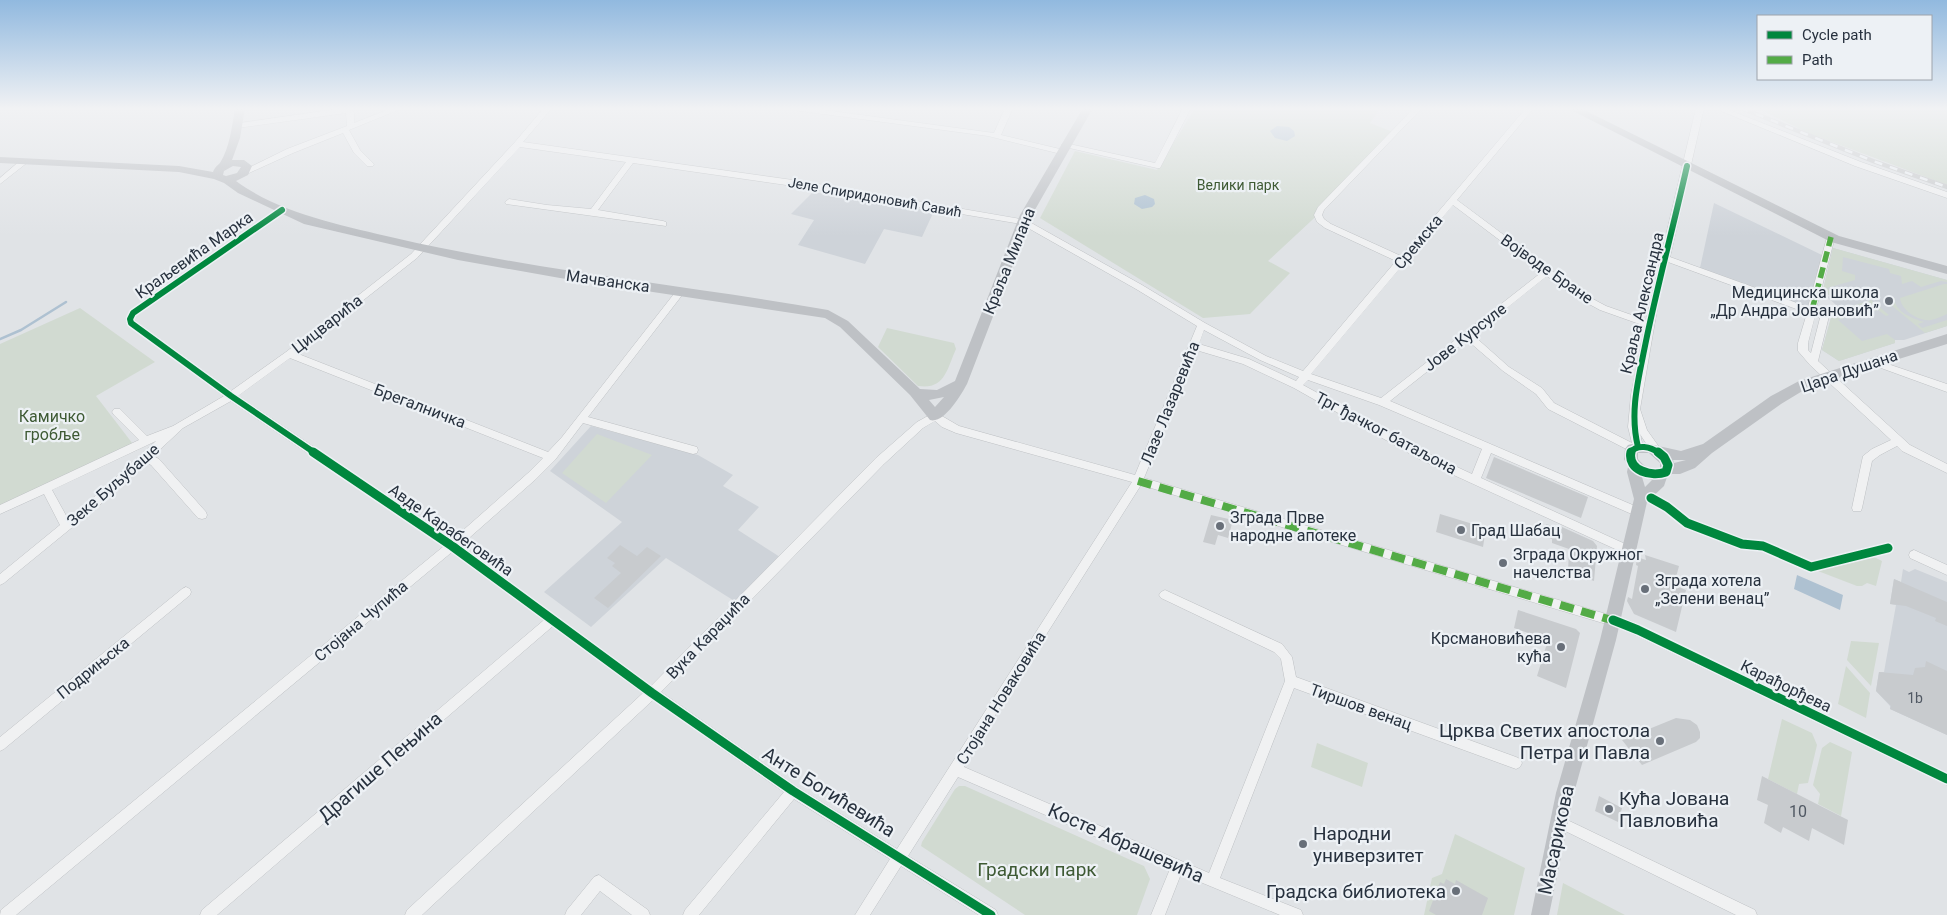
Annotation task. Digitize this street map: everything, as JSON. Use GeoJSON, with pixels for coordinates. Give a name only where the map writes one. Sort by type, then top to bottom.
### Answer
{"type":"FeatureCollection","features":[{"type":"Feature","properties":{"kind":"main road"},"geometry":{"type":"LineString","coordinates":[[223,172],[231,151]]}},
{"type":"Feature","properties":{"kind":"main road"},"geometry":{"type":"LineString","coordinates":[[238,151],[250,193]]}},
{"type":"Feature","properties":{"kind":"main road","name":"Краља Милана"},"geometry":{"type":"LineString","coordinates":[[935,416],[954,395],[960,384],[1023,222],[1062,151]]}},
{"type":"Feature","properties":{"kind":"main road"},"geometry":{"type":"LineString","coordinates":[[1657,151],[1831,237],[1947,270]]}},
{"type":"Feature","properties":{"kind":"main road"},"geometry":{"type":"LineString","coordinates":[[0,160],[223,172],[243,168]]}},
{"type":"Feature","properties":{"kind":"main road","name":"Мачванска"},"geometry":{"type":"LineString","coordinates":[[223,172],[237,188],[282,210],[318,224],[420,248],[506,266],[828,314],[844,324],[914,392],[935,416]]}},
{"type":"Feature","properties":{"kind":"main road","name":"Цара Душана"},"geometry":{"type":"LineString","coordinates":[[1665,471],[1682,469],[1699,458],[1707,449],[1790,391],[1827,376],[1947,339]]}},
{"type":"Feature","properties":{"kind":"main road"},"geometry":{"type":"LineString","coordinates":[[914,392],[930,396],[943,393],[960,384]]}},
{"type":"Feature","properties":{"kind":"main road"},"geometry":{"type":"LineString","coordinates":[[1613,620],[1639,506],[1634,472],[1635,467],[1630,453],[1636,448],[1646,447],[1658,452],[1667,460],[1665,471],[1639,506]]}},
{"type":"Feature","properties":{"kind":"main road","name":"Цара Душана"},"geometry":{"type":"LineString","coordinates":[[1658,452],[1681,456],[1707,449]]}},
{"type":"Feature","properties":{"kind":"main road"},"geometry":{"type":"LineString","coordinates":[[1635,467],[1651,475],[1665,471]]}},
{"type":"Feature","properties":{"kind":"main road","name":"Масарикова"},"geometry":{"type":"LineString","coordinates":[[1540,915],[1565,793],[1613,620]]}},
{"type":"Feature","properties":{"kind":"street"},"geometry":{"type":"LineString","coordinates":[[243,168],[291,151]]}},
{"type":"Feature","properties":{"kind":"street"},"geometry":{"type":"LineString","coordinates":[[357,151],[370,164]]}},
{"type":"Feature","properties":{"kind":"street","name":"Цицварића"},"geometry":{"type":"LineString","coordinates":[[230,396],[289,354],[414,256],[512,151]]}},
{"type":"Feature","properties":{"kind":"street","name":"Јеле Спиридоновић Савић"},"geometry":{"type":"LineString","coordinates":[[565,151],[832,189],[1023,222],[1140,287],[1202,326]]}},
{"type":"Feature","properties":{"kind":"street"},"geometry":{"type":"LineString","coordinates":[[1072,151],[1158,166],[1166,151]]}},
{"type":"Feature","properties":{"kind":"street"},"geometry":{"type":"LineString","coordinates":[[1377,151],[1321,209],[1318,215],[1320,220],[1328,226],[1402,260]]}},
{"type":"Feature","properties":{"kind":"street","name":"Сремска"},"geometry":{"type":"LineString","coordinates":[[1306,375],[1494,151]]}},
{"type":"Feature","properties":{"kind":"street","name":"Краља Александра"},"geometry":{"type":"LineString","coordinates":[[1636,448],[1633,427],[1634,406],[1649,324],[1690,151]]}},
{"type":"Feature","properties":{"kind":"street"},"geometry":{"type":"LineString","coordinates":[[1825,151],[1947,196]]}},
{"type":"Feature","properties":{"kind":"street"},"geometry":{"type":"LineString","coordinates":[[593,212],[631,160]]}},
{"type":"Feature","properties":{"kind":"street"},"geometry":{"type":"LineString","coordinates":[[0,182],[24,162]]}},
{"type":"Feature","properties":{"kind":"street","name":"Војводе Бране"},"geometry":{"type":"LineString","coordinates":[[1452,200],[1577,294],[1595,304],[1649,324]]}},
{"type":"Feature","properties":{"kind":"street"},"geometry":{"type":"LineString","coordinates":[[509,202],[593,212],[663,224]]}},
{"type":"Feature","properties":{"kind":"street","name":"Краљевића Марка"},"geometry":{"type":"LineString","coordinates":[[230,396],[131,323],[130,319],[133,313],[282,210]]}},
{"type":"Feature","properties":{"kind":"street"},"geometry":{"type":"LineString","coordinates":[[1831,237],[1803,346],[1805,354],[1899,441],[1917,454],[1947,468]]}},
{"type":"Feature","properties":{"kind":"street"},"geometry":{"type":"LineString","coordinates":[[1665,258],[1812,310],[1826,317],[1813,363]]}},
{"type":"Feature","properties":{"kind":"street","name":"Јове Курсуле"},"geometry":{"type":"LineString","coordinates":[[1382,402],[1547,272]]}},
{"type":"Feature","properties":{"kind":"street","name":"Стојана Чупића"},"geometry":{"type":"LineString","coordinates":[[6,915],[452,546],[532,476],[551,457],[680,292]]}},
{"type":"Feature","properties":{"kind":"street","name":"Лазе Лазаревића"},"geometry":{"type":"LineString","coordinates":[[1138,481],[1202,326]]}},
{"type":"Feature","properties":{"kind":"street","name":"Трг ђачког батаљона"},"geometry":{"type":"LineString","coordinates":[[1202,326],[1263,358],[1382,402],[1488,447],[1639,506]]}},
{"type":"Feature","properties":{"kind":"street"},"geometry":{"type":"LineString","coordinates":[[1467,335],[1506,369],[1539,391],[1551,406],[1636,448]]}},
{"type":"Feature","properties":{"kind":"street","name":"Трг ђачког батаљона"},"geometry":{"type":"LineString","coordinates":[[1194,346],[1246,361],[1297,386],[1425,457],[1630,551]]}},
{"type":"Feature","properties":{"kind":"street","name":"Брегалничка"},"geometry":{"type":"LineString","coordinates":[[289,354],[551,457]]}},
{"type":"Feature","properties":{"kind":"street"},"geometry":{"type":"LineString","coordinates":[[1873,362],[1947,388]]}},
{"type":"Feature","properties":{"kind":"street","name":"Трг ђачког батаљона"},"geometry":{"type":"LineString","coordinates":[[1297,386],[1306,375]]}},
{"type":"Feature","properties":{"kind":"street","name":"Зеке Буљубаше"},"geometry":{"type":"LineString","coordinates":[[0,580],[147,457],[180,425],[230,396]]}},
{"type":"Feature","properties":{"kind":"street","name":"Авде Карабеговића"},"geometry":{"type":"LineString","coordinates":[[230,396],[452,546],[652,693]]}},
{"type":"Feature","properties":{"kind":"street"},"geometry":{"type":"LineString","coordinates":[[1634,406],[1643,431],[1658,452]]}},
{"type":"Feature","properties":{"kind":"street"},"geometry":{"type":"LineString","coordinates":[[117,412],[146,441]]}},
{"type":"Feature","properties":{"kind":"street","name":"Карађорђева"},"geometry":{"type":"LineString","coordinates":[[935,416],[945,424],[956,429],[1613,620],[1638,630],[1947,779]]}},
{"type":"Feature","properties":{"kind":"street","name":"Вука Караџића"},"geometry":{"type":"LineString","coordinates":[[412,915],[652,693],[880,461],[920,425],[935,416]]}},
{"type":"Feature","properties":{"kind":"street"},"geometry":{"type":"LineString","coordinates":[[581,419],[693,450]]}},
{"type":"Feature","properties":{"kind":"street"},"geometry":{"type":"LineString","coordinates":[[0,510],[180,425]]}},
{"type":"Feature","properties":{"kind":"street"},"geometry":{"type":"LineString","coordinates":[[1857,508],[1867,459],[1876,452],[1899,441]]}},
{"type":"Feature","properties":{"kind":"street","name":"Трг ђачког батаљона"},"geometry":{"type":"LineString","coordinates":[[1475,480],[1488,447]]}},
{"type":"Feature","properties":{"kind":"street"},"geometry":{"type":"LineString","coordinates":[[147,457],[155,462],[202,515]]}},
{"type":"Feature","properties":{"kind":"street","name":"Стојана Новаковића"},"geometry":{"type":"LineString","coordinates":[[862,915],[956,770],[971,743],[1138,481]]}},
{"type":"Feature","properties":{"kind":"street"},"geometry":{"type":"LineString","coordinates":[[46,488],[66,526]]}},
{"type":"Feature","properties":{"kind":"street"},"geometry":{"type":"LineString","coordinates":[[1914,555],[1947,570]]}},
{"type":"Feature","properties":{"kind":"street","name":"Подрињска"},"geometry":{"type":"LineString","coordinates":[[0,744],[186,592]]}},
{"type":"Feature","properties":{"kind":"street","name":"Тиршов венац"},"geometry":{"type":"LineString","coordinates":[[1165,595],[1278,648],[1286,657],[1289,686],[1212,881]]}},
{"type":"Feature","properties":{"kind":"street","name":"Драгише Пењина"},"geometry":{"type":"LineString","coordinates":[[207,915],[553,619]]}},
{"type":"Feature","properties":{"kind":"street","name":"Тиршов венац"},"geometry":{"type":"LineString","coordinates":[[1289,686],[1516,763]]}},
{"type":"Feature","properties":{"kind":"street","name":"Анте Богићевића"},"geometry":{"type":"LineString","coordinates":[[652,693],[793,791],[991,915]]}},
{"type":"Feature","properties":{"kind":"street","name":"Косте Абрашевића"},"geometry":{"type":"LineString","coordinates":[[956,770],[1212,881],[1296,915]]}},
{"type":"Feature","properties":{"kind":"street"},"geometry":{"type":"LineString","coordinates":[[690,915],[793,791]]}},
{"type":"Feature","properties":{"kind":"street"},"geometry":{"type":"LineString","coordinates":[[1559,822],[1750,915]]}},
{"type":"Feature","properties":{"kind":"street"},"geometry":{"type":"LineString","coordinates":[[1158,915],[1178,866]]}},
{"type":"Feature","properties":{"kind":"street"},"geometry":{"type":"LineString","coordinates":[[572,915],[599,882],[643,915]]}},
{"type":"Feature","properties":{"kind":"shaded area"},"geometry":{"type":"Polygon","coordinates":[[[813,192],[934,211],[922,237],[884,229],[865,264],[798,245],[814,220],[791,214],[813,192]]]}},
{"type":"Feature","properties":{"kind":"shaded area"},"geometry":{"type":"Polygon","coordinates":[[[1714,203],[1824,256],[1814,310],[1700,268],[1714,203]]]}},
{"type":"Feature","properties":{"kind":"shaded area","name":"Медицинска школа „Др Андра Јовановић”"},"geometry":{"type":"Polygon","coordinates":[[[1833,248],[1947,280],[1947,326],[1904,340],[1895,340],[1895,343],[1839,361],[1822,350],[1835,304],[1827,297],[1830,296],[1823,290],[1833,248]]]}},
{"type":"Feature","properties":{"kind":"shaded area"},"geometry":{"type":"Polygon","coordinates":[[[591,426],[698,455],[733,475],[723,486],[759,507],[738,530],[780,557],[736,602],[666,558],[591,627],[544,592],[622,522],[550,471],[591,426]]]}},
{"type":"Feature","properties":{"kind":"shaded area"},"geometry":{"type":"Polygon","coordinates":[[[1903,569],[1909,572],[1915,569],[1947,582],[1947,735],[1890,709],[1890,706],[1876,691],[1879,672],[1884,672],[1896,605],[1890,604],[1894,579],[1901,582],[1903,569]]]}},
{"type":"Feature","properties":{"kind":"green space","name":"Велики парк"},"geometry":{"type":"Polygon","coordinates":[[[1075,151],[1157,170],[1169,151],[1376,151],[1325,208],[1268,261],[1290,273],[1250,314],[1203,318],[1040,218],[1075,151]]]}},
{"type":"Feature","properties":{"kind":"green space"},"geometry":{"type":"Polygon","coordinates":[[[1855,151],[1947,151],[1947,185],[1855,151]]]}},
{"type":"Feature","properties":{"kind":"green space"},"geometry":{"type":"Polygon","coordinates":[[[1833,248],[1947,280],[1947,282],[1941,281],[1921,287],[1912,281],[1902,284],[1901,276],[1890,273],[1889,269],[1843,257],[1842,271],[1855,275],[1855,280],[1827,288],[1835,295],[1831,296],[1823,290],[1833,248]]]}},
{"type":"Feature","properties":{"kind":"green space"},"geometry":{"type":"Polygon","coordinates":[[[1947,284],[1947,314],[1931,320],[1921,319],[1907,311],[1901,302],[1900,298],[1947,284]]]}},
{"type":"Feature","properties":{"kind":"green space"},"geometry":{"type":"Polygon","coordinates":[[[1895,298],[1895,303],[1900,311],[1909,317],[1924,322],[1918,324],[1922,328],[1947,320],[1947,326],[1925,333],[1885,300],[1895,298]]]}},
{"type":"Feature","properties":{"kind":"green space"},"geometry":{"type":"Polygon","coordinates":[[[1871,300],[1889,315],[1886,316],[1878,310],[1864,314],[1852,306],[1871,300]]]}},
{"type":"Feature","properties":{"kind":"green space"},"geometry":{"type":"Polygon","coordinates":[[[1834,307],[1847,317],[1838,320],[1862,341],[1887,334],[1895,340],[1895,343],[1839,361],[1822,350],[1834,307]]]}},
{"type":"Feature","properties":{"kind":"green space","name":"Камичко гробље"},"geometry":{"type":"Polygon","coordinates":[[[80,308],[155,362],[96,396],[136,448],[0,507],[0,344],[80,308]]]}},
{"type":"Feature","properties":{"kind":"green space"},"geometry":{"type":"Polygon","coordinates":[[[887,328],[954,343],[956,349],[944,377],[934,385],[918,386],[878,347],[887,328]]]}},
{"type":"Feature","properties":{"kind":"green space"},"geometry":{"type":"Polygon","coordinates":[[[597,434],[652,455],[606,503],[562,473],[597,434]]]}},
{"type":"Feature","properties":{"kind":"green space"},"geometry":{"type":"Polygon","coordinates":[[[1874,557],[1882,561],[1876,586],[1867,583],[1857,586],[1818,571],[1874,557]]]}},
{"type":"Feature","properties":{"kind":"green space"},"geometry":{"type":"Polygon","coordinates":[[[1851,641],[1879,643],[1871,686],[1847,660],[1851,641]]]}},
{"type":"Feature","properties":{"kind":"green space"},"geometry":{"type":"Polygon","coordinates":[[[1846,666],[1870,693],[1866,718],[1838,704],[1846,666]]]}},
{"type":"Feature","properties":{"kind":"green space"},"geometry":{"type":"Polygon","coordinates":[[[1782,719],[1812,733],[1817,745],[1808,783],[1799,784],[1797,794],[1768,779],[1782,719]]]}},
{"type":"Feature","properties":{"kind":"green space"},"geometry":{"type":"Polygon","coordinates":[[[1830,742],[1852,752],[1841,816],[1818,804],[1820,794],[1813,785],[1822,748],[1830,742]]]}},
{"type":"Feature","properties":{"kind":"green space"},"geometry":{"type":"Polygon","coordinates":[[[1317,743],[1368,763],[1362,787],[1311,767],[1317,743]]]}},
{"type":"Feature","properties":{"kind":"green space","name":"Градски парк"},"geometry":{"type":"Polygon","coordinates":[[[959,786],[965,786],[1144,866],[1150,879],[1137,915],[1025,915],[921,846],[955,789],[959,786]]]}},
{"type":"Feature","properties":{"kind":"green space"},"geometry":{"type":"Polygon","coordinates":[[[1455,834],[1525,868],[1514,915],[1424,915],[1432,878],[1442,874],[1455,834]]]}},
{"type":"Feature","properties":{"kind":"green space"},"geometry":{"type":"Polygon","coordinates":[[[1563,883],[1625,915],[1557,915],[1563,883]]]}},
{"type":"Feature","properties":{"kind":"water"},"geometry":{"type":"Polygon","coordinates":[[[1145,195],[1154,199],[1155,204],[1152,207],[1142,209],[1134,204],[1135,198],[1145,195]]]}},
{"type":"Feature","properties":{"kind":"water"},"geometry":{"type":"Polygon","coordinates":[[[1797,575],[1843,595],[1840,610],[1794,589],[1797,575]]]}},
{"type":"Feature","properties":{"kind":"building"},"geometry":{"type":"Polygon","coordinates":[[[1494,457],[1588,497],[1581,518],[1486,478],[1494,457]]]}},
{"type":"Feature","properties":{"kind":"building","name":"Град Шабац"},"geometry":{"type":"Polygon","coordinates":[[[1440,514],[1486,528],[1483,547],[1436,532],[1440,514]]]}},
{"type":"Feature","properties":{"kind":"building","name":"Зграда Прве народне апотеке"},"geometry":{"type":"Polygon","coordinates":[[[1211,515],[1233,520],[1228,538],[1218,535],[1215,545],[1203,542],[1211,515]]]}},
{"type":"Feature","properties":{"kind":"building"},"geometry":{"type":"Polygon","coordinates":[[[1546,524],[1562,529],[1562,527],[1593,541],[1597,546],[1594,581],[1568,572],[1569,549],[1552,543],[1552,539],[1544,536],[1546,524]]]}},
{"type":"Feature","properties":{"kind":"building"},"geometry":{"type":"Polygon","coordinates":[[[620,545],[637,556],[647,547],[661,556],[608,608],[594,598],[621,573],[612,566],[615,563],[607,558],[620,545]]]}},
{"type":"Feature","properties":{"kind":"building","name":"Зграда хотела „Зелени венац”"},"geometry":{"type":"Polygon","coordinates":[[[1645,555],[1679,566],[1674,585],[1686,590],[1676,632],[1634,614],[1627,601],[1628,597],[1632,599],[1638,566],[1636,565],[1637,557],[1646,560],[1645,555]]]}},
{"type":"Feature","properties":{"kind":"building"},"geometry":{"type":"Polygon","coordinates":[[[1894,579],[1947,602],[1947,626],[1935,621],[1936,618],[1906,606],[1890,604],[1894,579]]]}},
{"type":"Feature","properties":{"kind":"building","name":"Крсмановићева кућа"},"geometry":{"type":"Polygon","coordinates":[[[1518,610],[1576,629],[1580,633],[1566,688],[1537,676],[1548,640],[1514,628],[1518,610]]]}},
{"type":"Feature","properties":{"kind":"building"},"geometry":{"type":"Polygon","coordinates":[[[1926,661],[1947,671],[1947,735],[1890,709],[1891,706],[1876,691],[1879,672],[1913,675],[1915,668],[1925,667],[1926,661]]]}},
{"type":"Feature","properties":{"kind":"building","name":"Црква Светих апостола Петра и Павла"},"geometry":{"type":"Polygon","coordinates":[[[1676,718],[1690,720],[1697,725],[1700,738],[1696,742],[1642,765],[1622,740],[1676,718]]]}},
{"type":"Feature","properties":{"kind":"building"},"geometry":{"type":"Polygon","coordinates":[[[1762,776],[1848,820],[1844,845],[1812,828],[1809,841],[1783,827],[1781,833],[1764,823],[1768,805],[1757,800],[1762,776]]]}},
{"type":"Feature","properties":{"kind":"building","name":"Кућа Јована Павловића"},"geometry":{"type":"Polygon","coordinates":[[[1599,796],[1622,808],[1618,822],[1595,811],[1599,796]]]}},
{"type":"Feature","properties":{"kind":"building","name":"Градска библиотека"},"geometry":{"type":"Polygon","coordinates":[[[1446,879],[1455,884],[1456,880],[1488,898],[1482,915],[1436,915],[1429,911],[1440,882],[1444,884],[1446,879]]]}},
{"type":"Feature","properties":{"kind":"waterway"},"geometry":{"type":"LineString","coordinates":[[0,339],[21,330],[66,302]]}},
{"type":"Feature","properties":{"kind":"railway"},"geometry":{"type":"LineString","coordinates":[[1847,151],[1947,187]]}},
{"type":"Feature","properties":{"kind":"marked path"},"geometry":{"type":"LineString","coordinates":[[1812,310],[1831,237]]}},
{"type":"Feature","properties":{"kind":"marked path"},"geometry":{"type":"LineString","coordinates":[[1138,481],[1615,621]]}},
{"type":"Feature","properties":{"kind":"cycle path"},"geometry":{"type":"LineString","coordinates":[[1638,447],[1634,424],[1637,388],[1687,166]]}},
{"type":"Feature","properties":{"kind":"cycle path"},"geometry":{"type":"LineString","coordinates":[[282,210],[133,313],[130,319],[131,323],[231,396],[452,546],[652,693],[793,791],[991,915]]}},
{"type":"Feature","properties":{"kind":"cycle path"},"geometry":{"type":"LineString","coordinates":[[1640,447],[1653,449],[1661,454],[1668,465],[1666,472],[1648,474],[1637,468],[1633,464],[1630,453],[1633,449],[1640,447]]}},
{"type":"Feature","properties":{"kind":"cycle path"},"geometry":{"type":"LineString","coordinates":[[1651,498],[1667,507],[1687,523],[1742,544],[1763,546],[1811,567],[1888,548]]}},
{"type":"Feature","properties":{"kind":"cycle path"},"geometry":{"type":"LineString","coordinates":[[1613,620],[1638,630],[1947,779]]}},
{"type":"Feature","properties":{"kind":"place","name":"Медицинска школа „Др Андра Јовановић”"},"geometry":{"type":"Point","coordinates":[1889,301]}},
{"type":"Feature","properties":{"kind":"place","name":"Зграда Прве народне апотеке"},"geometry":{"type":"Point","coordinates":[1220,526]}},
{"type":"Feature","properties":{"kind":"place","name":"Град Шабац"},"geometry":{"type":"Point","coordinates":[1461,530]}},
{"type":"Feature","properties":{"kind":"place","name":"Зграда Окружног начелства"},"geometry":{"type":"Point","coordinates":[1503,563]}},
{"type":"Feature","properties":{"kind":"place","name":"Зграда хотела „Зелени венац”"},"geometry":{"type":"Point","coordinates":[1645,589]}},
{"type":"Feature","properties":{"kind":"place","name":"Крсмановићева кућа"},"geometry":{"type":"Point","coordinates":[1561,647]}},
{"type":"Feature","properties":{"kind":"place","name":"Црква Светих апостола Петра и Павла"},"geometry":{"type":"Point","coordinates":[1660,741]}},
{"type":"Feature","properties":{"kind":"place","name":"Кућа Јована Павловића"},"geometry":{"type":"Point","coordinates":[1609,809]}},
{"type":"Feature","properties":{"kind":"place","name":"Народни универзитет"},"geometry":{"type":"Point","coordinates":[1303,844]}},
{"type":"Feature","properties":{"kind":"place","name":"Градска библиотека"},"geometry":{"type":"Point","coordinates":[1456,891]}}]}
